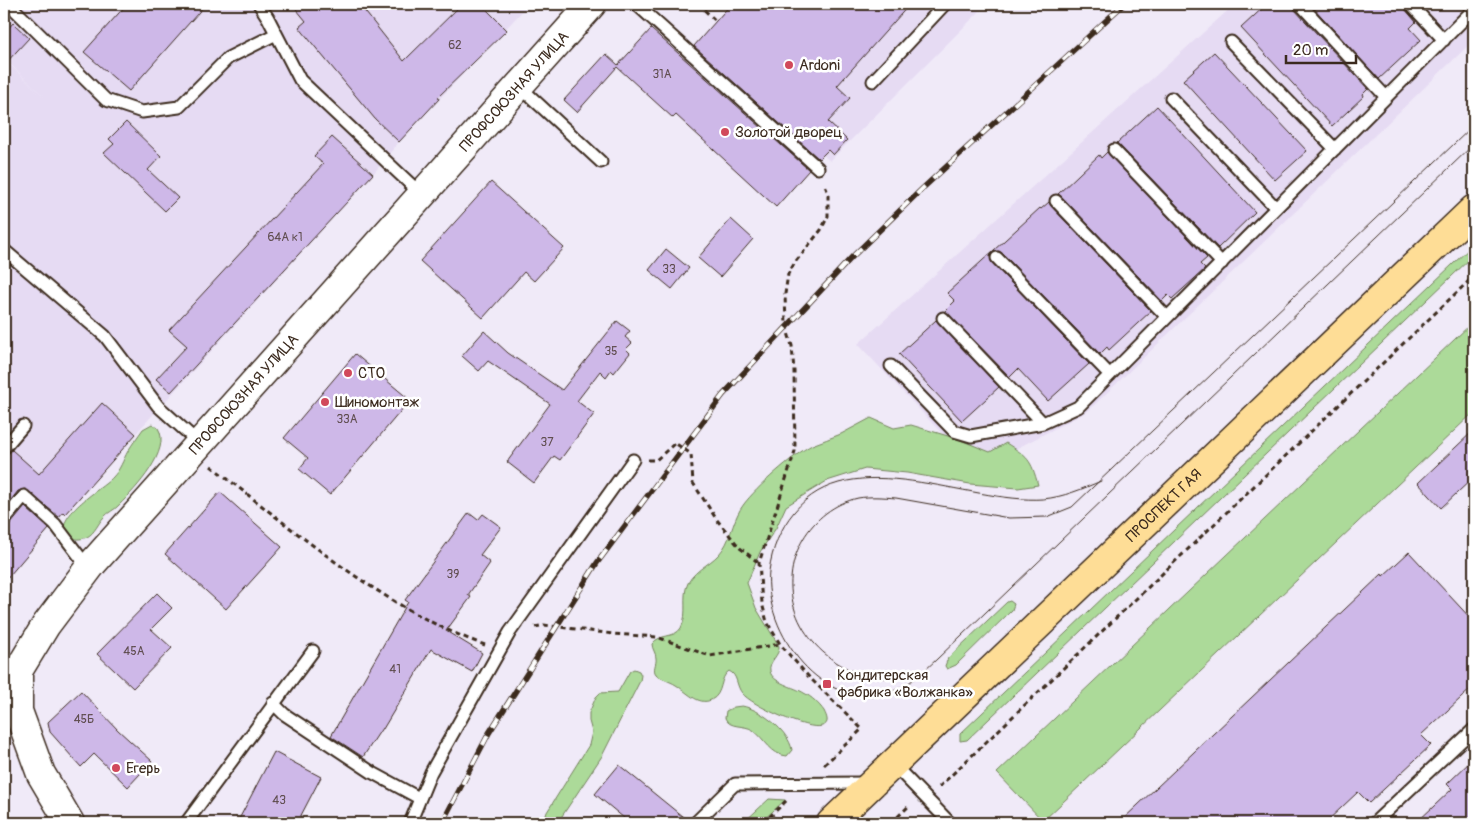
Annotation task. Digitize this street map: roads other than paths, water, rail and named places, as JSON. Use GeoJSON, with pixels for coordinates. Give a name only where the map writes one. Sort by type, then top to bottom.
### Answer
{"type":"FeatureCollection","features":[{"type":"Feature","properties":{"kind":"main road","name":"ПРОСПЕКТ ГАЯ"},"geometry":{"type":"LineString","coordinates":[[831,823],[1474,209]]}},
{"type":"Feature","properties":{"kind":"street","name":"ПРОФСОЮЗНАЯ УЛИЦА"},"geometry":{"type":"LineString","coordinates":[[70,823],[41,774],[18,710],[18,671],[46,625],[89,569],[592,4]]}},
{"type":"Feature","properties":{"kind":"lane"},"geometry":{"type":"LineString","coordinates":[[9,4],[106,100],[142,112],[179,108],[228,58],[276,34]]}},
{"type":"Feature","properties":{"kind":"lane"},"geometry":{"type":"LineString","coordinates":[[259,4],[300,80],[422,195]]}},
{"type":"Feature","properties":{"kind":"lane"},"geometry":{"type":"LineString","coordinates":[[636,4],[818,168]]}},
{"type":"Feature","properties":{"kind":"lane"},"geometry":{"type":"LineString","coordinates":[[874,81],[945,4]]}},
{"type":"Feature","properties":{"kind":"lane"},"geometry":{"type":"LineString","coordinates":[[1300,4],[1386,97]]}},
{"type":"Feature","properties":{"kind":"lane"},"geometry":{"type":"LineString","coordinates":[[1410,4],[1444,40]]}},
{"type":"Feature","properties":{"kind":"lane"},"geometry":{"type":"LineString","coordinates":[[891,366],[954,431],[971,436],[1043,423],[1078,407],[1474,8]]}},
{"type":"Feature","properties":{"kind":"lane"},"geometry":{"type":"LineString","coordinates":[[1230,42],[1335,149]]}},
{"type":"Feature","properties":{"kind":"lane"},"geometry":{"type":"LineString","coordinates":[[519,86],[601,162]]}},
{"type":"Feature","properties":{"kind":"lane"},"geometry":{"type":"LineString","coordinates":[[1171,98],[1276,208]]}},
{"type":"Feature","properties":{"kind":"lane"},"geometry":{"type":"LineString","coordinates":[[1114,150],[1222,263]]}},
{"type":"Feature","properties":{"kind":"lane"},"geometry":{"type":"LineString","coordinates":[[1056,201],[1167,317]]}},
{"type":"Feature","properties":{"kind":"lane"},"geometry":{"type":"LineString","coordinates":[[4,250],[105,336],[158,406],[196,448]]}},
{"type":"Feature","properties":{"kind":"lane"},"geometry":{"type":"LineString","coordinates":[[997,258],[1110,375]]}},
{"type":"Feature","properties":{"kind":"lane"},"geometry":{"type":"LineString","coordinates":[[944,318],[1043,423]]}},
{"type":"Feature","properties":{"kind":"lane"},"geometry":{"type":"LineString","coordinates":[[4,448],[23,426]]}},
{"type":"Feature","properties":{"kind":"lane"},"geometry":{"type":"LineString","coordinates":[[410,823],[431,772],[510,632],[633,460]]}},
{"type":"Feature","properties":{"kind":"lane"},"geometry":{"type":"LineString","coordinates":[[4,520],[24,496],[54,524],[89,569]]}},
{"type":"Feature","properties":{"kind":"lane"},"geometry":{"type":"LineString","coordinates":[[186,823],[313,650]]}},
{"type":"Feature","properties":{"kind":"lane"},"geometry":{"type":"LineString","coordinates":[[273,703],[284,714],[373,773],[419,798]]}},
{"type":"Feature","properties":{"kind":"lane"},"geometry":{"type":"LineString","coordinates":[[1374,823],[1474,729]]}},
{"type":"Feature","properties":{"kind":"lane"},"geometry":{"type":"LineString","coordinates":[[893,764],[950,823]]}},
{"type":"Feature","properties":{"kind":"lane"},"geometry":{"type":"LineString","coordinates":[[695,823],[735,784],[873,783]]}},
{"type":"Feature","properties":{"kind":"tram line"},"geometry":{"type":"LineString","coordinates":[[918,671],[899,677],[880,678],[861,674],[843,666],[827,655],[801,625],[794,607],[791,589],[792,572],[796,555],[803,539],[813,525],[826,513],[841,504],[867,497],[896,498],[1009,518],[1047,517],[1072,507],[1474,125]]}},
{"type":"Feature","properties":{"kind":"tram line"},"geometry":{"type":"LineString","coordinates":[[1101,481],[1066,495],[1043,499],[1013,498],[912,481],[878,478],[846,481],[818,492],[794,512],[781,532],[772,555],[769,571],[770,595],[776,619],[787,642],[802,663],[821,680],[842,691],[866,696],[891,692],[910,682],[937,659],[1474,144]]}},
{"type":"Feature","properties":{"kind":"railway"},"geometry":{"type":"LineString","coordinates":[[442,823],[489,733],[597,563],[723,395],[853,256],[923,188],[1124,4]]}},
{"type":"Feature","properties":{"kind":"place","name":"Ardoni"},"geometry":{"type":"Point","coordinates":[789,65]}},
{"type":"Feature","properties":{"kind":"place","name":"Золотой дворец"},"geometry":{"type":"Point","coordinates":[725,132]}},
{"type":"Feature","properties":{"kind":"place","name":"СТО"},"geometry":{"type":"Point","coordinates":[348,373]}},
{"type":"Feature","properties":{"kind":"place","name":"Шиномонтаж"},"geometry":{"type":"Point","coordinates":[325,402]}},
{"type":"Feature","properties":{"kind":"place","name":"Кондитерская фабрика «Волжанка»"},"geometry":{"type":"Point","coordinates":[827,684]}},
{"type":"Feature","properties":{"kind":"place","name":"Егерь"},"geometry":{"type":"Point","coordinates":[116,768]}}]}
